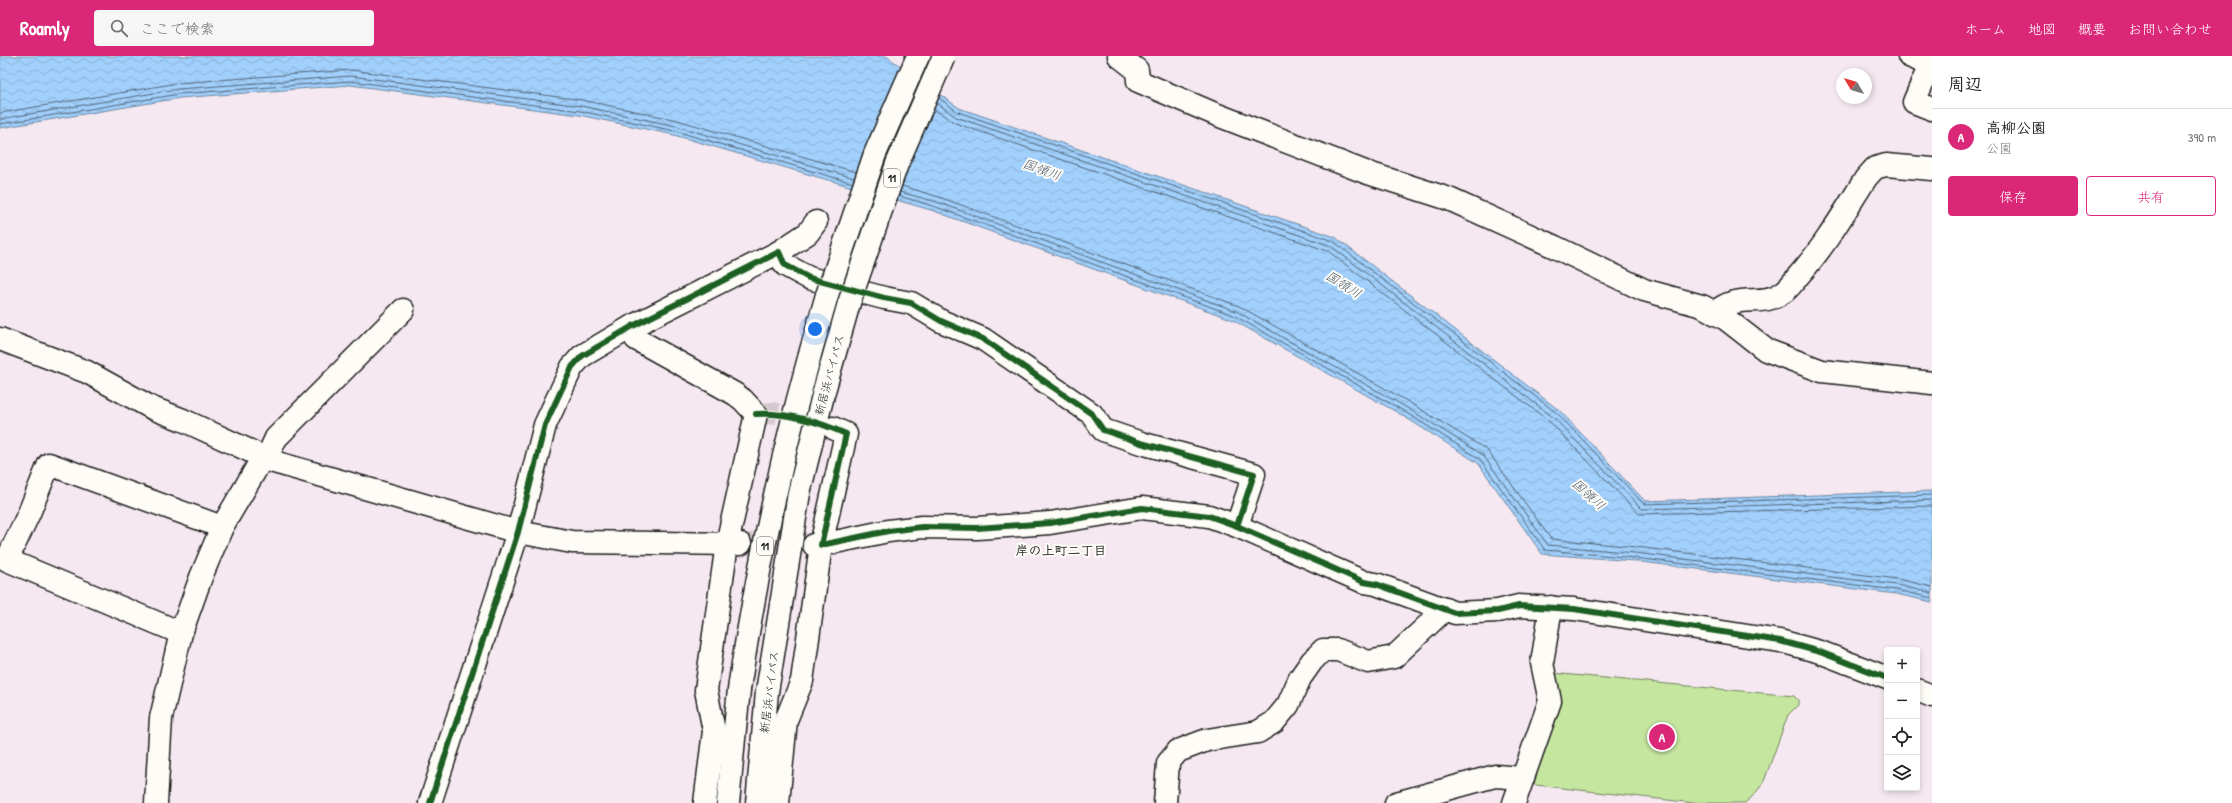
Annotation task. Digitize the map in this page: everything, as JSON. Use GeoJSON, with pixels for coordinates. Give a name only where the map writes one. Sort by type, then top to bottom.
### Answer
{"type":"FeatureCollection","features":[{"type":"Feature","properties":{"kind":"main road","name":"新居浜バイパス"},"geometry":{"type":"LineString","coordinates":[[728,803],[740,683],[775,485],[801,382],[827,295],[875,154],[918,56]]}},
{"type":"Feature","properties":{"kind":"main road","name":"新居浜バイパス"},"geometry":{"type":"LineString","coordinates":[[757,803],[767,692],[799,493],[824,391],[849,303],[897,164],[944,56]]}},
{"type":"Feature","properties":{"kind":"main road"},"geometry":{"type":"LineString","coordinates":[[1118,56],[1137,70],[1138,81],[1215,114],[1364,172],[1449,199],[1555,247],[1644,290],[1702,306],[1766,350],[1822,371],[1932,383]]}},
{"type":"Feature","properties":{"kind":"main road"},"geometry":{"type":"LineString","coordinates":[[1909,56],[1930,65],[1914,102],[1932,109]]}},
{"type":"Feature","properties":{"kind":"main road"},"geometry":{"type":"LineString","coordinates":[[1714,313],[1724,305],[1742,300],[1768,300],[1783,293],[1819,253],[1866,178],[1875,168],[1886,165],[1932,169]]}},
{"type":"Feature","properties":{"kind":"main road"},"geometry":{"type":"LineString","coordinates":[[430,803],[518,532],[545,425],[565,380],[582,356],[631,327],[779,252],[808,233],[816,222]]}},
{"type":"Feature","properties":{"kind":"main road"},"geometry":{"type":"LineString","coordinates":[[779,252],[785,265],[809,278],[884,298],[911,303],[941,321],[983,340],[1092,414],[1103,430],[1141,443],[1254,474],[1237,526]]}},
{"type":"Feature","properties":{"kind":"main road"},"geometry":{"type":"LineString","coordinates":[[156,803],[161,718],[181,633],[201,577],[222,526],[264,457],[270,451],[276,438],[403,310]]}},
{"type":"Feature","properties":{"kind":"main road"},"geometry":{"type":"LineString","coordinates":[[631,327],[636,340],[735,394],[756,414],[734,544],[706,690],[714,731],[705,803]]}},
{"type":"Feature","properties":{"kind":"main road"},"geometry":{"type":"LineString","coordinates":[[0,339],[87,372],[152,408],[183,420],[264,457],[342,482],[518,532],[572,542],[734,544]]}},
{"type":"Feature","properties":{"kind":"main road"},"geometry":{"type":"LineString","coordinates":[[778,803],[786,720],[802,681],[818,545],[846,434],[833,428]]}},
{"type":"Feature","properties":{"kind":"main road"},"geometry":{"type":"LineString","coordinates":[[181,633],[7,560],[49,464],[222,526]]}},
{"type":"Feature","properties":{"kind":"main road"},"geometry":{"type":"LineString","coordinates":[[818,545],[888,531],[922,527],[977,528],[1050,522],[1142,508],[1209,516],[1237,526],[1364,582],[1376,584],[1454,612],[1478,613],[1519,606],[1551,607],[1602,612],[1688,628],[1780,641],[1820,652],[1884,677]]}},
{"type":"Feature","properties":{"kind":"main road"},"geometry":{"type":"LineString","coordinates":[[1514,803],[1550,701],[1542,662],[1551,607]]}},
{"type":"Feature","properties":{"kind":"main road"},"geometry":{"type":"LineString","coordinates":[[1164,803],[1168,763],[1178,751],[1207,740],[1258,732],[1274,722],[1288,705],[1300,678],[1312,661],[1323,650],[1338,650],[1368,662],[1394,657],[1445,609]]}},
{"type":"Feature","properties":{"kind":"main road"},"geometry":{"type":"LineString","coordinates":[[1920,691],[1932,696]]}},
{"type":"Feature","properties":{"kind":"main road"},"geometry":{"type":"LineString","coordinates":[[1396,803],[1495,776],[1523,778]]}},
{"type":"Feature","properties":{"kind":"green space"},"geometry":{"type":"Polygon","coordinates":[[[1552,673],[1794,696],[1798,700],[1798,705],[1788,715],[1764,781],[1755,794],[1745,803],[1694,803],[1527,784],[1552,673]]]}},
{"type":"Feature","properties":{"kind":"water","name":"国領川"},"geometry":{"type":"Polygon","coordinates":[[[0,56],[886,56],[959,108],[1335,237],[1560,411],[1645,501],[1932,491],[1932,602],[1896,594],[1634,561],[1542,554],[1478,463],[1400,414],[1231,319],[934,211],[674,135],[579,115],[350,85],[180,98],[0,128],[0,56]]]}},
{"type":"Feature","properties":{"kind":"tunnel"},"geometry":{"type":"LineString","coordinates":[[756,414],[772,413],[812,423]]}},
{"type":"Feature","properties":{"kind":"tunnel"},"geometry":{"type":"LineString","coordinates":[[740,544],[814,545]]}},
{"type":"Feature","properties":{"kind":"cycle path"},"geometry":{"type":"LineString","coordinates":[[430,803],[518,532],[545,425],[572,367],[582,356],[631,327],[779,252],[785,265],[809,278],[884,298],[911,303],[941,321],[983,339],[1092,414],[1103,430],[1141,443],[1254,474],[1237,526]]}},
{"type":"Feature","properties":{"kind":"cycle path"},"geometry":{"type":"LineString","coordinates":[[756,414],[790,416],[814,422],[846,434],[821,545],[888,531],[922,527],[977,528],[1050,523],[1142,508],[1209,516],[1237,526],[1364,582],[1376,584],[1455,613],[1498,611],[1519,606],[1574,609],[1780,641],[1820,652],[1884,677]]}},
{"type":"Feature","properties":{"kind":"place","name":"高柳公園"},"geometry":{"type":"Point","coordinates":[1662,737]}},
{"type":"Feature","properties":{"kind":"district","name":"岸の上町二丁目"},"geometry":{"type":"Point","coordinates":[1061,550]}}]}
